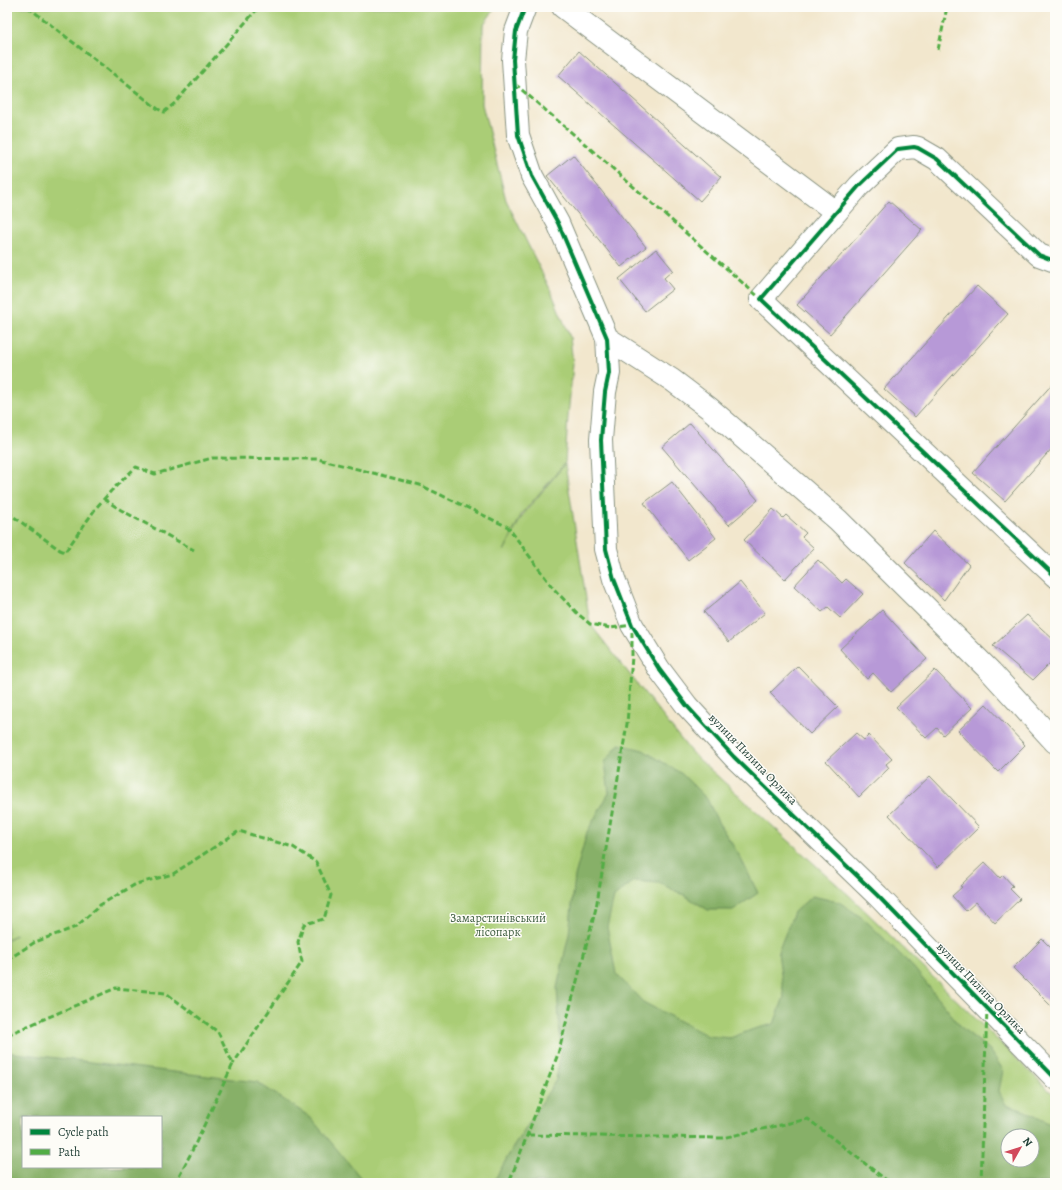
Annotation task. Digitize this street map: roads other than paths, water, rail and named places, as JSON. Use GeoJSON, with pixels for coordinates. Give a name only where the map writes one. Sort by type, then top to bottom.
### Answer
{"type":"FeatureCollection","features":[{"type":"Feature","properties":{"kind":"street"},"geometry":{"type":"LineString","coordinates":[[525,7],[516,31],[513,60],[518,135],[532,176],[558,222],[607,338],[672,380],[709,408],[838,520],[991,672],[1055,742]]}},
{"type":"Feature","properties":{"kind":"street"},"geometry":{"type":"LineString","coordinates":[[563,7],[836,212]]}},
{"type":"Feature","properties":{"kind":"street"},"geometry":{"type":"LineString","coordinates":[[1055,261],[1039,255],[937,159],[918,148],[898,149],[859,186],[761,299],[1055,576]]}},
{"type":"Feature","properties":{"kind":"street","name":"вулиця Пилипа Орлика"},"geometry":{"type":"LineString","coordinates":[[607,338],[609,373],[605,392],[601,440],[606,549],[614,578],[632,625],[659,669],[687,706],[734,757],[878,896],[1055,1078]]}},
{"type":"Feature","properties":{"kind":"park label","name":"Замарстинівський лісопарк"},"geometry":{"type":"Point","coordinates":[498,925]}}]}
